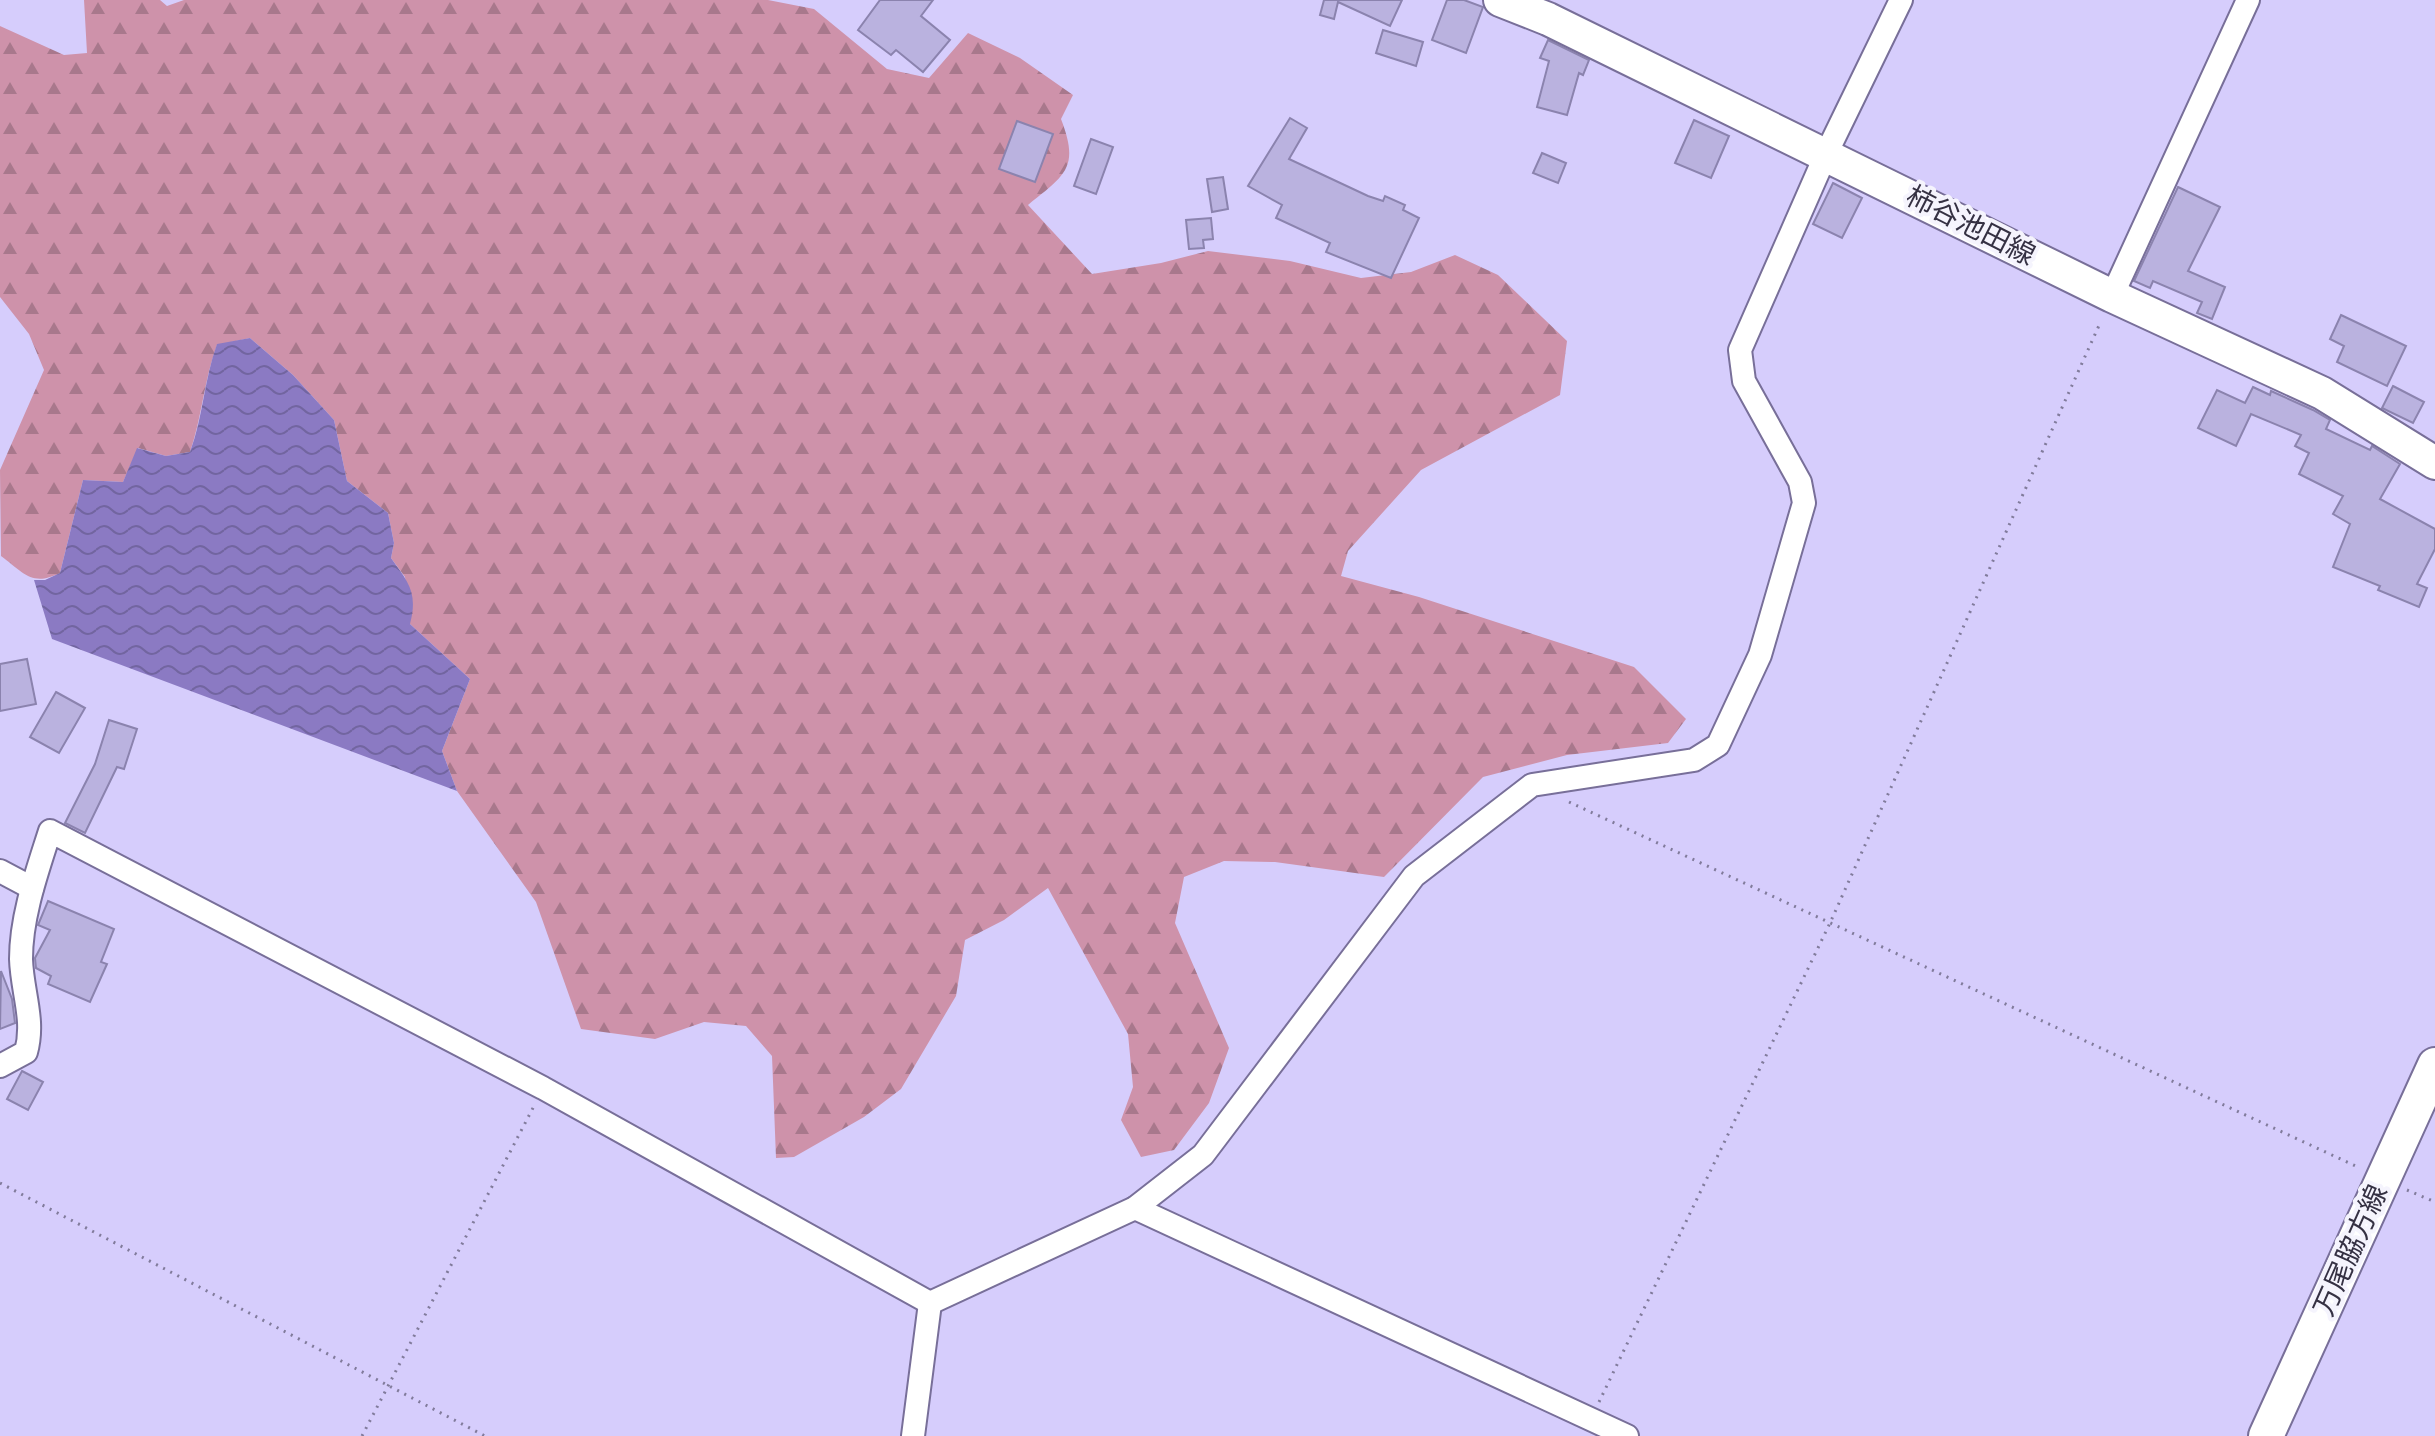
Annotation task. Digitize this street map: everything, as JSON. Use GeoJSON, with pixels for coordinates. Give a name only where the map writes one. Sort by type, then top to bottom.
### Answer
{"type":"FeatureCollection","features":[{"type":"Feature","properties":{"kind":"main road","name":"柿谷池田線"},"geometry":{"type":"LineString","coordinates":[[1500,0],[1552,9],[2112,296],[2322,393],[2435,463]]}},
{"type":"Feature","properties":{"kind":"main road","name":"万尾脇方線"},"geometry":{"type":"LineString","coordinates":[[2266,1436],[2435,1065]]}},
{"type":"Feature","properties":{"kind":"street"},"geometry":{"type":"LineString","coordinates":[[930,1303],[1135,1208],[1203,1155],[1414,876],[1532,785],[1694,760],[1718,745],[1760,655],[1804,503],[1800,482],[1744,381],[1740,350],[1827,152],[1901,0]]}},
{"type":"Feature","properties":{"kind":"street"},"geometry":{"type":"LineString","coordinates":[[2112,296],[2248,0]]}},
{"type":"Feature","properties":{"kind":"street"},"geometry":{"type":"LineString","coordinates":[[0,1066],[26,1052],[29,1039],[21,959],[32,888],[50,831],[543,1088],[930,1303]]}},
{"type":"Feature","properties":{"kind":"street"},"geometry":{"type":"LineString","coordinates":[[0,871],[32,888]]}},
{"type":"Feature","properties":{"kind":"street"},"geometry":{"type":"LineString","coordinates":[[1135,1208],[1586,1428],[1627,1436]]}},
{"type":"Feature","properties":{"kind":"street"},"geometry":{"type":"LineString","coordinates":[[913,1436],[930,1303]]}},
{"type":"Feature","properties":{"kind":"path"},"geometry":{"type":"LineString","coordinates":[[1586,1428],[1830,923],[2112,296]]}},
{"type":"Feature","properties":{"kind":"path"},"geometry":{"type":"LineString","coordinates":[[1532,785],[2383,1179]]}},
{"type":"Feature","properties":{"kind":"path"},"geometry":{"type":"LineString","coordinates":[[362,1436],[543,1088]]}},
{"type":"Feature","properties":{"kind":"path"},"geometry":{"type":"LineString","coordinates":[[0,1183],[485,1436]]}},
{"type":"Feature","properties":{"kind":"green space"},"geometry":{"type":"Polygon","coordinates":[[[84,0],[160,0],[167,6],[184,0],[768,0],[814,9],[887,69],[929,78],[968,33],[1020,58],[1073,95],[1061,119],[1069,149],[1066,169],[1060,178],[1028,205],[1092,274],[1161,263],[1208,251],[1290,261],[1361,278],[1411,272],[1455,255],[1498,275],[1567,341],[1560,395],[1421,470],[1348,551],[1341,576],[1419,597],[1634,667],[1686,719],[1668,743],[1567,755],[1483,777],[1384,877],[1275,862],[1224,861],[1184,877],[1175,923],[1229,1048],[1209,1103],[1174,1150],[1141,1157],[1121,1120],[1133,1087],[1128,1034],[1048,888],[1004,920],[965,940],[956,996],[901,1089],[864,1117],[794,1157],[776,1158],[772,1056],[746,1026],[704,1022],[655,1039],[581,1029],[536,902],[457,791],[442,751],[470,679],[410,624],[405,577],[391,558],[394,543],[388,513],[347,481],[334,420],[293,375],[250,338],[217,345],[190,452],[166,456],[138,448],[123,482],[83,480],[60,573],[35,578],[22,573],[1,556],[0,470],[44,370],[29,334],[0,297],[0,26],[64,55],[87,53],[84,0]]]}},
{"type":"Feature","properties":{"kind":"water"},"geometry":{"type":"Polygon","coordinates":[[[250,338],[293,375],[334,420],[347,481],[388,513],[394,543],[391,558],[412,596],[410,624],[470,679],[442,751],[457,791],[52,639],[34,580],[45,580],[60,573],[83,480],[123,482],[137,448],[166,456],[190,452],[217,344],[250,338]]]}},
{"type":"Feature","properties":{"kind":"building"},"geometry":{"type":"Polygon","coordinates":[[[880,0],[933,0],[921,16],[950,40],[923,72],[896,50],[891,55],[858,30],[880,0]]]}},
{"type":"Feature","properties":{"kind":"building"},"geometry":{"type":"Polygon","coordinates":[[[1324,0],[1402,0],[1390,26],[1338,2],[1334,19],[1320,15],[1324,0]]]}},
{"type":"Feature","properties":{"kind":"building"},"geometry":{"type":"Polygon","coordinates":[[[1447,0],[1464,0],[1483,7],[1466,53],[1432,40],[1447,0]]]}},
{"type":"Feature","properties":{"kind":"building"},"geometry":{"type":"Polygon","coordinates":[[[1383,30],[1423,42],[1416,66],[1376,53],[1383,30]]]}},
{"type":"Feature","properties":{"kind":"building"},"geometry":{"type":"Polygon","coordinates":[[[1548,40],[1589,60],[1583,75],[1579,73],[1567,115],[1537,107],[1549,61],[1540,58],[1548,40]]]}},
{"type":"Feature","properties":{"kind":"building"},"geometry":{"type":"Polygon","coordinates":[[[1290,118],[1307,128],[1289,159],[1368,196],[1383,201],[1385,196],[1405,205],[1403,210],[1419,218],[1391,278],[1326,252],[1330,243],[1276,218],[1282,205],[1248,186],[1290,118]]]}},
{"type":"Feature","properties":{"kind":"building"},"geometry":{"type":"Polygon","coordinates":[[[1694,120],[1729,136],[1711,178],[1675,163],[1694,120]]]}},
{"type":"Feature","properties":{"kind":"building"},"geometry":{"type":"Polygon","coordinates":[[[1017,121],[1053,134],[1035,182],[999,169],[1017,121]]]}},
{"type":"Feature","properties":{"kind":"building"},"geometry":{"type":"Polygon","coordinates":[[[1091,139],[1113,147],[1096,194],[1074,186],[1091,139]]]}},
{"type":"Feature","properties":{"kind":"building"},"geometry":{"type":"Polygon","coordinates":[[[1542,153],[1566,163],[1558,183],[1533,173],[1542,153]]]}},
{"type":"Feature","properties":{"kind":"building"},"geometry":{"type":"Polygon","coordinates":[[[1223,177],[1228,209],[1212,212],[1207,179],[1223,177]]]}},
{"type":"Feature","properties":{"kind":"building"},"geometry":{"type":"Polygon","coordinates":[[[1833,183],[1862,198],[1842,238],[1813,224],[1833,183]]]}},
{"type":"Feature","properties":{"kind":"building"},"geometry":{"type":"Polygon","coordinates":[[[2178,187],[2220,207],[2188,271],[2225,287],[2212,319],[2197,313],[2202,302],[2153,281],[2150,288],[2134,281],[2178,187]]]}},
{"type":"Feature","properties":{"kind":"building"},"geometry":{"type":"Polygon","coordinates":[[[1211,218],[1213,239],[1203,240],[1204,248],[1189,249],[1186,220],[1211,218]]]}},
{"type":"Feature","properties":{"kind":"building"},"geometry":{"type":"Polygon","coordinates":[[[2341,315],[2406,346],[2387,386],[2337,362],[2344,346],[2330,339],[2341,315]]]}},
{"type":"Feature","properties":{"kind":"building"},"geometry":{"type":"Polygon","coordinates":[[[2393,386],[2424,402],[2413,423],[2382,408],[2393,386]]]}},
{"type":"Feature","properties":{"kind":"building"},"geometry":{"type":"Polygon","coordinates":[[[2253,387],[2270,395],[2271,391],[2313,410],[2330,420],[2326,429],[2370,450],[2372,446],[2400,464],[2380,499],[2435,529],[2435,549],[2417,584],[2427,588],[2419,607],[2378,590],[2380,586],[2333,567],[2350,524],[2333,514],[2343,496],[2299,474],[2309,453],[2295,446],[2301,435],[2251,414],[2236,446],[2198,428],[2217,390],[2245,403],[2253,387]]]}},
{"type":"Feature","properties":{"kind":"building"},"geometry":{"type":"Polygon","coordinates":[[[27,659],[36,704],[0,711],[0,664],[27,659]]]}},
{"type":"Feature","properties":{"kind":"building"},"geometry":{"type":"Polygon","coordinates":[[[56,692],[85,708],[59,753],[30,737],[56,692]]]}},
{"type":"Feature","properties":{"kind":"building"},"geometry":{"type":"Polygon","coordinates":[[[109,720],[137,729],[124,769],[117,767],[85,833],[65,823],[95,764],[109,720]]]}},
{"type":"Feature","properties":{"kind":"building"},"geometry":{"type":"Polygon","coordinates":[[[48,901],[114,929],[101,962],[107,964],[90,1002],[48,984],[51,976],[36,968],[35,958],[50,930],[38,925],[48,901]]]}},
{"type":"Feature","properties":{"kind":"building"},"geometry":{"type":"Polygon","coordinates":[[[1,971],[12,999],[15,1023],[0,1029],[1,971]]]}},
{"type":"Feature","properties":{"kind":"building"},"geometry":{"type":"Polygon","coordinates":[[[22,1071],[43,1082],[28,1110],[7,1099],[22,1071]]]}}]}
